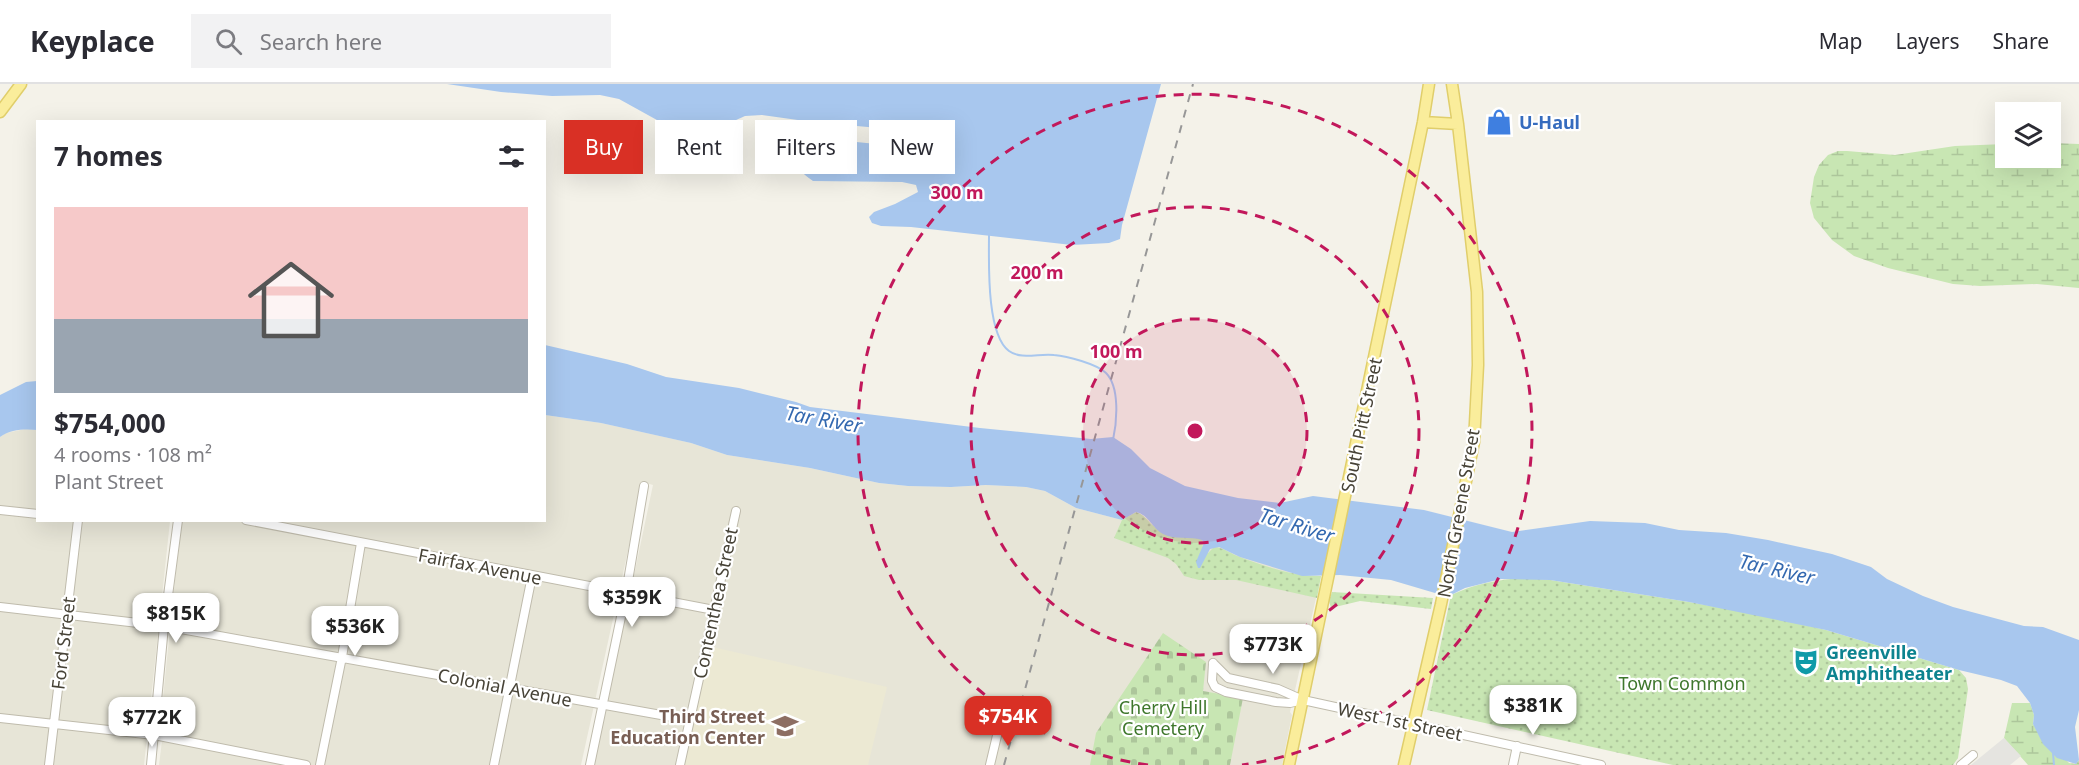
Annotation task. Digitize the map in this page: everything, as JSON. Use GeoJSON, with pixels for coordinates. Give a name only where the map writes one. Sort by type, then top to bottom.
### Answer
{"type":"FeatureCollection","features":[{"type":"Feature","properties":{"kind":"main road"},"geometry":{"type":"LineString","coordinates":[[0,112],[21,84]]}},
{"type":"Feature","properties":{"kind":"main road","name":"South Pitt Street"},"geometry":{"type":"LineString","coordinates":[[1289,765],[1429,84]]}},
{"type":"Feature","properties":{"kind":"main road","name":"North Greene Street"},"geometry":{"type":"LineString","coordinates":[[1404,765],[1441,604],[1474,442],[1479,326],[1477,292],[1452,84]]}},
{"type":"Feature","properties":{"kind":"main road"},"geometry":{"type":"LineString","coordinates":[[1423,122],[1458,124]]}},
{"type":"Feature","properties":{"kind":"street"},"geometry":{"type":"LineString","coordinates":[[590,765],[626,593],[644,486]]}},
{"type":"Feature","properties":{"kind":"street"},"geometry":{"type":"LineString","coordinates":[[0,510],[36,514]]}},
{"type":"Feature","properties":{"kind":"street","name":"Contenthea Street"},"geometry":{"type":"LineString","coordinates":[[680,765],[736,511]]}},
{"type":"Feature","properties":{"kind":"street","name":"Ford Street"},"geometry":{"type":"LineString","coordinates":[[49,765],[78,522]]}},
{"type":"Feature","properties":{"kind":"street"},"geometry":{"type":"LineString","coordinates":[[151,765],[164,626],[178,522]]}},
{"type":"Feature","properties":{"kind":"street","name":"Fairfax Avenue"},"geometry":{"type":"LineString","coordinates":[[256,522],[714,610]]}},
{"type":"Feature","properties":{"kind":"street"},"geometry":{"type":"LineString","coordinates":[[320,765],[342,657],[361,543]]}},
{"type":"Feature","properties":{"kind":"street"},"geometry":{"type":"LineString","coordinates":[[494,765],[532,576]]}},
{"type":"Feature","properties":{"kind":"street","name":"Colonial Avenue"},"geometry":{"type":"LineString","coordinates":[[0,607],[164,626],[689,720]]}},
{"type":"Feature","properties":{"kind":"street"},"geometry":{"type":"LineString","coordinates":[[1213,663],[1226,677],[1288,693],[1303,700],[1290,703],[1220,691],[1212,681],[1213,663]]}},
{"type":"Feature","properties":{"kind":"street"},"geometry":{"type":"LineString","coordinates":[[1214,685],[1226,677]]}},
{"type":"Feature","properties":{"kind":"street"},"geometry":{"type":"LineString","coordinates":[[1258,699],[1260,686]]}},
{"type":"Feature","properties":{"kind":"street","name":"West 1st Street"},"geometry":{"type":"LineString","coordinates":[[1303,700],[1601,765]]}},
{"type":"Feature","properties":{"kind":"street"},"geometry":{"type":"LineString","coordinates":[[0,718],[154,735],[306,765]]}},
{"type":"Feature","properties":{"kind":"street"},"geometry":{"type":"LineString","coordinates":[[990,765],[1000,723]]}},
{"type":"Feature","properties":{"kind":"street"},"geometry":{"type":"LineString","coordinates":[[1513,765],[1517,746]]}},
{"type":"Feature","properties":{"kind":"street"},"geometry":{"type":"LineString","coordinates":[[1961,765],[1973,755]]}},
{"type":"Feature","properties":{"kind":"shaded area"},"geometry":{"type":"Polygon","coordinates":[[[546,415],[601,423],[691,443],[727,455],[810,468],[879,483],[908,486],[1026,487],[1045,491],[1076,508],[1122,520],[1132,513],[1302,576],[1321,576],[1290,712],[1292,715],[1282,765],[594,765],[653,485],[643,482],[581,765],[159,765],[162,741],[160,727],[181,522],[546,522],[546,415]]]}},
{"type":"Feature","properties":{"kind":"shaded area"},"geometry":{"type":"Polygon","coordinates":[[[25,429],[36,430],[36,522],[170,522],[144,765],[0,765],[0,437],[6,433],[25,429]]]}},
{"type":"Feature","properties":{"kind":"shaded area","name":"Third Street Education Center"},"geometry":{"type":"Polygon","coordinates":[[[708,646],[887,687],[868,765],[684,765],[708,646]]]}},
{"type":"Feature","properties":{"kind":"shaded area"},"geometry":{"type":"Polygon","coordinates":[[[2004,738],[2021,756],[2010,765],[1971,765],[2004,738]]]}},
{"type":"Feature","properties":{"kind":"green space"},"geometry":{"type":"Polygon","coordinates":[[[2061,143],[2079,144],[2079,288],[2037,284],[1980,286],[1953,284],[1888,268],[1854,256],[1832,240],[1814,218],[1810,203],[1814,177],[1819,165],[1828,155],[1838,151],[1847,151],[1895,155],[1955,146],[1995,144],[1995,168],[2061,168],[2061,143]]]}},
{"type":"Feature","properties":{"kind":"green space"},"geometry":{"type":"Polygon","coordinates":[[[1136,512],[1160,531],[1202,539],[1203,548],[1208,553],[1217,547],[1250,561],[1280,570],[1321,576],[1317,598],[1236,580],[1199,580],[1184,576],[1176,564],[1168,558],[1114,538],[1122,520],[1136,512]]]}},
{"type":"Feature","properties":{"kind":"green space","name":"Town Common"},"geometry":{"type":"Polygon","coordinates":[[[1525,578],[1550,580],[1766,616],[1826,630],[1959,670],[1966,678],[1968,689],[1958,758],[1953,765],[1673,765],[1427,710],[1451,595],[1487,583],[1525,578]]]}},
{"type":"Feature","properties":{"kind":"green space"},"geometry":{"type":"Polygon","coordinates":[[[1332,592],[1433,598],[1431,609],[1360,601],[1331,608],[1329,601],[1332,592]]]}},
{"type":"Feature","properties":{"kind":"green space","name":"Cherry Hill Cemetery"},"geometry":{"type":"Polygon","coordinates":[[[1163,633],[1206,662],[1203,691],[1243,698],[1230,765],[1090,765],[1096,733],[1163,633]]]}},
{"type":"Feature","properties":{"kind":"green space"},"geometry":{"type":"Polygon","coordinates":[[[2012,703],[2030,703],[2034,715],[2033,724],[2069,763],[2076,764],[2079,760],[2079,765],[2028,765],[2004,738],[2012,703]]]}},
{"type":"Feature","properties":{"kind":"water"},"geometry":{"type":"Polygon","coordinates":[[[447,84],[1161,84],[1120,239],[1109,243],[1072,245],[911,227],[881,226],[872,223],[869,217],[874,212],[918,192],[916,185],[902,182],[813,181],[804,174],[857,174],[857,142],[869,144],[869,174],[955,174],[955,120],[869,120],[869,127],[857,126],[857,120],[798,120],[762,115],[745,116],[736,120],[657,120],[619,99],[600,95],[552,96],[501,92],[447,84]]]}},
{"type":"Feature","properties":{"kind":"water","name":"Tar River"},"geometry":{"type":"Polygon","coordinates":[[[546,345],[627,364],[666,377],[739,388],[810,407],[1091,439],[1113,437],[1131,449],[1150,468],[1185,486],[1238,498],[1280,503],[1313,496],[1424,510],[1512,532],[1590,521],[1645,523],[1679,530],[1726,533],[1832,554],[1871,567],[1887,579],[1953,607],[2024,626],[2043,627],[2079,640],[2079,710],[2075,727],[2079,760],[2076,764],[2057,758],[2043,744],[2033,724],[2034,715],[2030,703],[2017,686],[1826,630],[1689,602],[1550,580],[1501,579],[1465,588],[1451,595],[1435,593],[1391,580],[1340,575],[1302,576],[1240,557],[1219,547],[1210,549],[1198,568],[1196,562],[1204,543],[1202,540],[1163,534],[1144,516],[1136,512],[1122,520],[1076,508],[1045,491],[1026,487],[908,486],[879,483],[810,468],[727,455],[691,443],[601,423],[546,415],[546,345]]]}},
{"type":"Feature","properties":{"kind":"water"},"geometry":{"type":"Polygon","coordinates":[[[36,381],[36,430],[13,431],[0,437],[0,395],[26,382],[36,381]]]}},
{"type":"Feature","properties":{"kind":"waterway"},"geometry":{"type":"LineString","coordinates":[[989,235],[990,296],[996,329],[1002,342],[1014,354],[1066,357],[1089,364],[1106,373],[1114,387],[1115,396],[1116,424],[1113,440]]}},
{"type":"Feature","properties":{"kind":"waterway"},"geometry":{"type":"LineString","coordinates":[[2053,753],[2054,765]]}},
{"type":"Feature","properties":{"kind":"railway"},"geometry":{"type":"LineString","coordinates":[[1004,765],[1193,84]]}},
{"type":"Feature","properties":{"kind":"place","name":"U-Haul"},"geometry":{"type":"Point","coordinates":[1499,122]}},
{"type":"Feature","properties":{"kind":"place","name":"Greenville Amphitheater"},"geometry":{"type":"Point","coordinates":[1806,662]}},
{"type":"Feature","properties":{"kind":"place","name":"Third Street Education Center"},"geometry":{"type":"Point","coordinates":[785,726]}}]}
